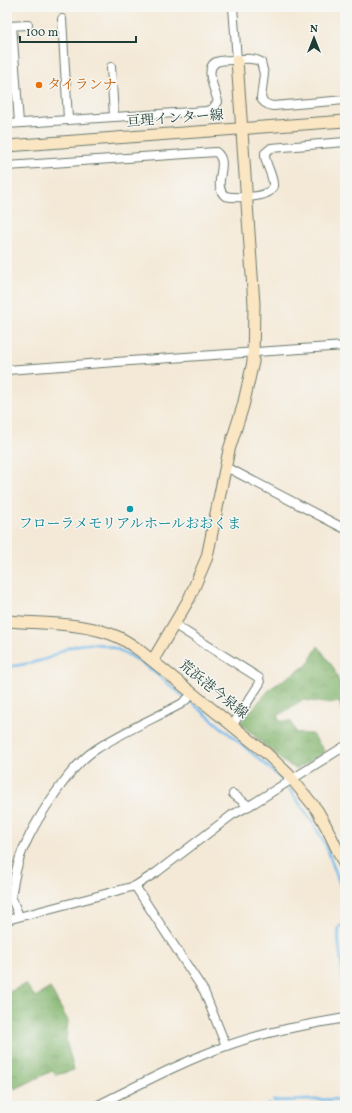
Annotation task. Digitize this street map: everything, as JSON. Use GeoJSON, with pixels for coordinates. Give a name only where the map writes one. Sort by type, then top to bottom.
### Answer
{"type":"FeatureCollection","features":[{"type":"Feature","properties":{"kind":"main road"},"geometry":{"type":"LineString","coordinates":[[153,660],[190,599],[208,556],[229,450],[243,406],[254,352],[254,304],[236,60]]}},
{"type":"Feature","properties":{"kind":"main road","name":"亘理インター線"},"geometry":{"type":"LineString","coordinates":[[7,146],[345,121]]}},
{"type":"Feature","properties":{"kind":"main road","name":"荒浜港今泉線"},"geometry":{"type":"LineString","coordinates":[[7,621],[94,629],[117,636],[153,660],[266,753],[292,779],[317,810],[345,866]]}},
{"type":"Feature","properties":{"kind":"street"},"geometry":{"type":"LineString","coordinates":[[233,7],[236,60]]}},
{"type":"Feature","properties":{"kind":"street"},"geometry":{"type":"LineString","coordinates":[[62,19],[68,119]]}},
{"type":"Feature","properties":{"kind":"street"},"geometry":{"type":"LineString","coordinates":[[19,123],[11,71],[9,26],[28,25]]}},
{"type":"Feature","properties":{"kind":"street"},"geometry":{"type":"LineString","coordinates":[[7,124],[206,111],[212,109],[218,102],[210,76],[212,68],[216,62],[220,60],[253,59],[261,62],[264,74],[261,98],[262,101],[268,105],[273,106],[345,100]]}},
{"type":"Feature","properties":{"kind":"street"},"geometry":{"type":"LineString","coordinates":[[111,67],[114,116]]}},
{"type":"Feature","properties":{"kind":"street"},"geometry":{"type":"LineString","coordinates":[[7,166],[216,152],[221,158],[222,162],[219,185],[222,194],[233,198],[264,195],[270,192],[272,189],[272,180],[264,156],[267,150],[271,148],[345,142]]}},
{"type":"Feature","properties":{"kind":"street"},"geometry":{"type":"LineString","coordinates":[[7,370],[345,346]]}},
{"type":"Feature","properties":{"kind":"street"},"geometry":{"type":"LineString","coordinates":[[225,469],[232,470],[345,529]]}},
{"type":"Feature","properties":{"kind":"street"},"geometry":{"type":"LineString","coordinates":[[175,625],[259,678],[260,683],[232,726]]}},
{"type":"Feature","properties":{"kind":"street"},"geometry":{"type":"LineString","coordinates":[[19,916],[9,897],[18,863],[25,845],[42,814],[80,762],[94,750],[181,704],[193,694]]}},
{"type":"Feature","properties":{"kind":"street"},"geometry":{"type":"LineString","coordinates":[[7,920],[136,886],[157,872],[232,815],[345,746]]}},
{"type":"Feature","properties":{"kind":"street"},"geometry":{"type":"LineString","coordinates":[[233,794],[249,806]]}},
{"type":"Feature","properties":{"kind":"street"},"geometry":{"type":"LineString","coordinates":[[136,886],[204,991],[226,1046]]}},
{"type":"Feature","properties":{"kind":"street"},"geometry":{"type":"LineString","coordinates":[[96,1106],[195,1058],[226,1046],[288,1029],[345,1018]]}},
{"type":"Feature","properties":{"kind":"green space"},"geometry":{"type":"Polygon","coordinates":[[[318,646],[333,667],[345,697],[345,717],[339,702],[324,703],[302,700],[278,716],[279,721],[291,721],[296,733],[312,734],[325,752],[297,769],[285,763],[240,723],[271,688],[307,665],[318,646]]]}},
{"type":"Feature","properties":{"kind":"green space"},"geometry":{"type":"Polygon","coordinates":[[[26,984],[35,997],[50,988],[68,1021],[66,1040],[74,1070],[56,1075],[52,1071],[15,1089],[7,1076],[7,991],[9,992],[26,984]]]}},
{"type":"Feature","properties":{"kind":"waterway"},"geometry":{"type":"LineString","coordinates":[[7,667],[46,659],[71,647],[87,644],[103,645],[132,657],[146,666],[184,697]]}},
{"type":"Feature","properties":{"kind":"waterway"},"geometry":{"type":"LineString","coordinates":[[190,701],[282,780]]}},
{"type":"Feature","properties":{"kind":"waterway"},"geometry":{"type":"LineString","coordinates":[[289,789],[312,821],[326,846],[345,898]]}},
{"type":"Feature","properties":{"kind":"waterway"},"geometry":{"type":"LineString","coordinates":[[345,923],[339,927],[338,936],[345,1002]]}},
{"type":"Feature","properties":{"kind":"waterway"},"geometry":{"type":"LineString","coordinates":[[273,1101],[345,1099]]}},
{"type":"Feature","properties":{"kind":"place","name":"タイランナ"},"geometry":{"type":"Point","coordinates":[39,85]}},
{"type":"Feature","properties":{"kind":"place","name":"フローラメモリアルホールおおくま"},"geometry":{"type":"Point","coordinates":[130,509]}}]}
